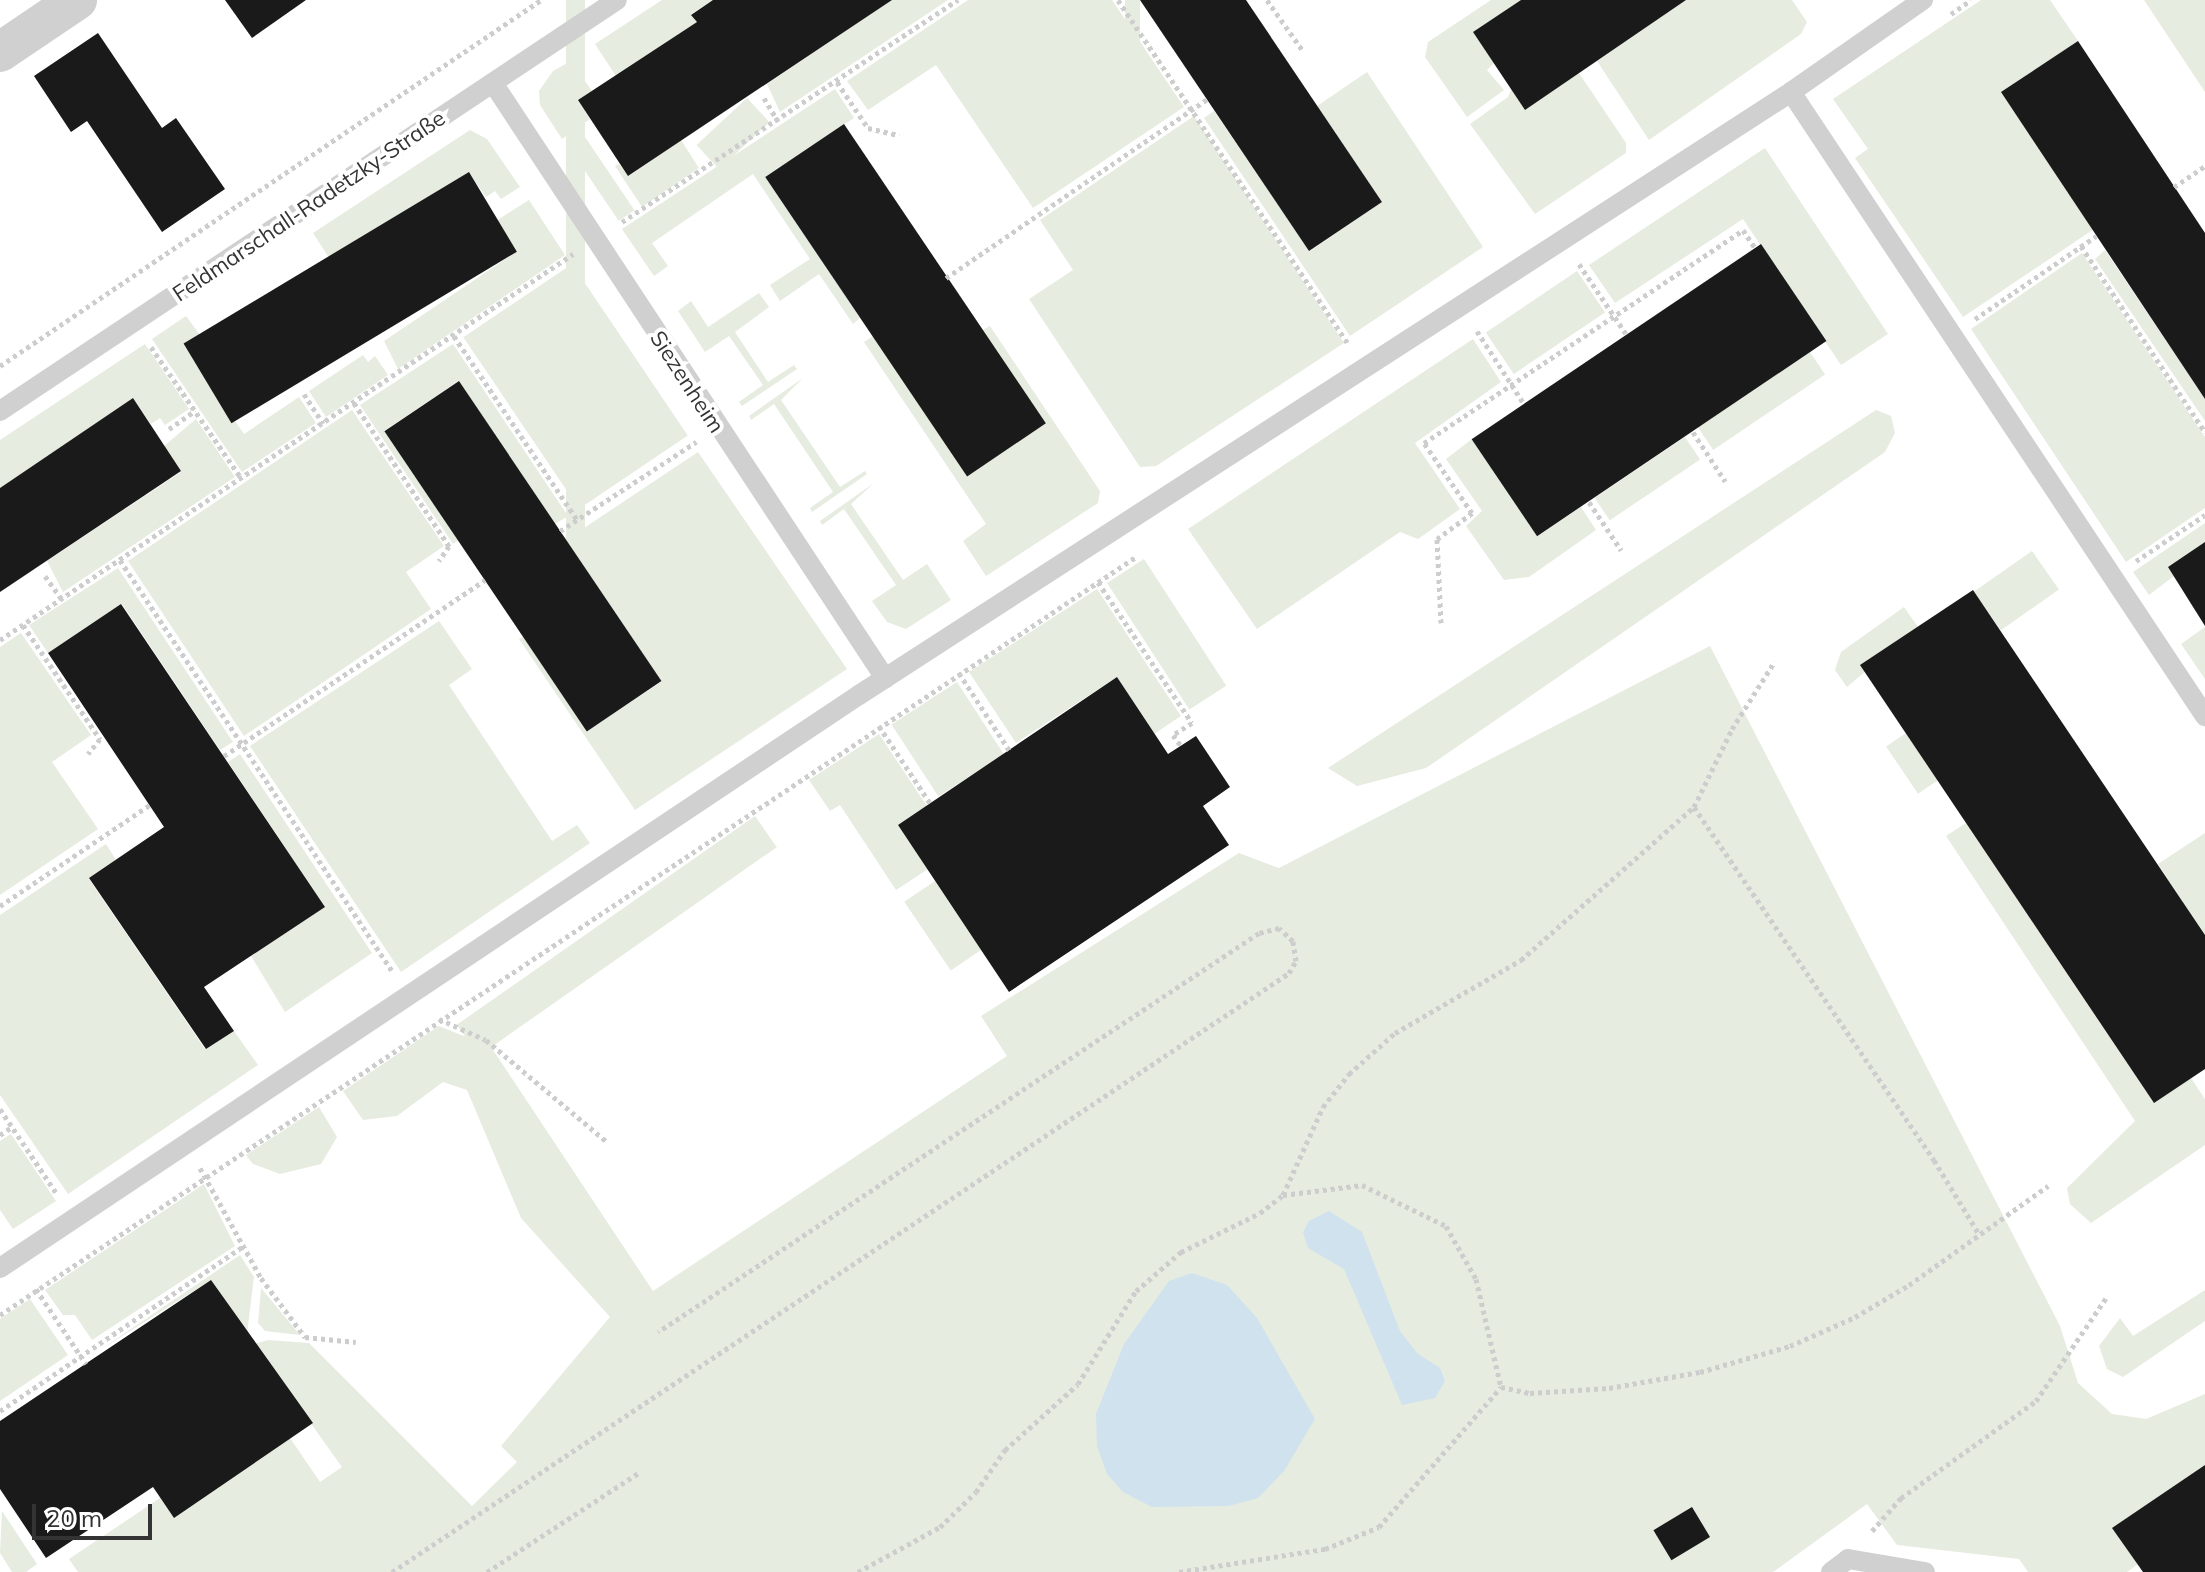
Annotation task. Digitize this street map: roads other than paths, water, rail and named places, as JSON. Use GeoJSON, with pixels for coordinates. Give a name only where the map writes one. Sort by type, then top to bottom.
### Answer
{"type":"FeatureCollection","features":[{"type":"Feature","properties":{"kind":"street"},"geometry":{"type":"LineString","coordinates":[[0,52],[77,0]]}},
{"type":"Feature","properties":{"kind":"lane","name":"Feldmarschall-Radetzky-Straße"},"geometry":{"type":"LineString","coordinates":[[0,411],[617,0]]}},
{"type":"Feature","properties":{"kind":"lane"},"geometry":{"type":"LineString","coordinates":[[0,1268],[939,642],[1791,92],[1923,0]]}},
{"type":"Feature","properties":{"kind":"lane","name":"Siezenheim"},"geometry":{"type":"LineString","coordinates":[[493,83],[717,428],[885,678]]}},
{"type":"Feature","properties":{"kind":"lane"},"geometry":{"type":"LineString","coordinates":[[1791,92],[2205,716]]}},
{"type":"Feature","properties":{"kind":"lane"},"geometry":{"type":"LineString","coordinates":[[1831,1572],[1848,1559],[1925,1572]]}},
{"type":"Feature","properties":{"kind":"water"},"geometry":{"type":"Polygon","coordinates":[[[1329,1211],[1362,1232],[1400,1331],[1418,1354],[1440,1368],[1445,1381],[1435,1398],[1402,1405],[1344,1269],[1308,1248],[1303,1232],[1309,1221],[1329,1211]]]}},
{"type":"Feature","properties":{"kind":"water"},"geometry":{"type":"Polygon","coordinates":[[[1192,1273],[1227,1285],[1257,1318],[1315,1419],[1284,1471],[1258,1498],[1229,1506],[1152,1507],[1123,1492],[1107,1474],[1097,1446],[1096,1414],[1124,1344],[1169,1281],[1192,1273]]]}}]}
